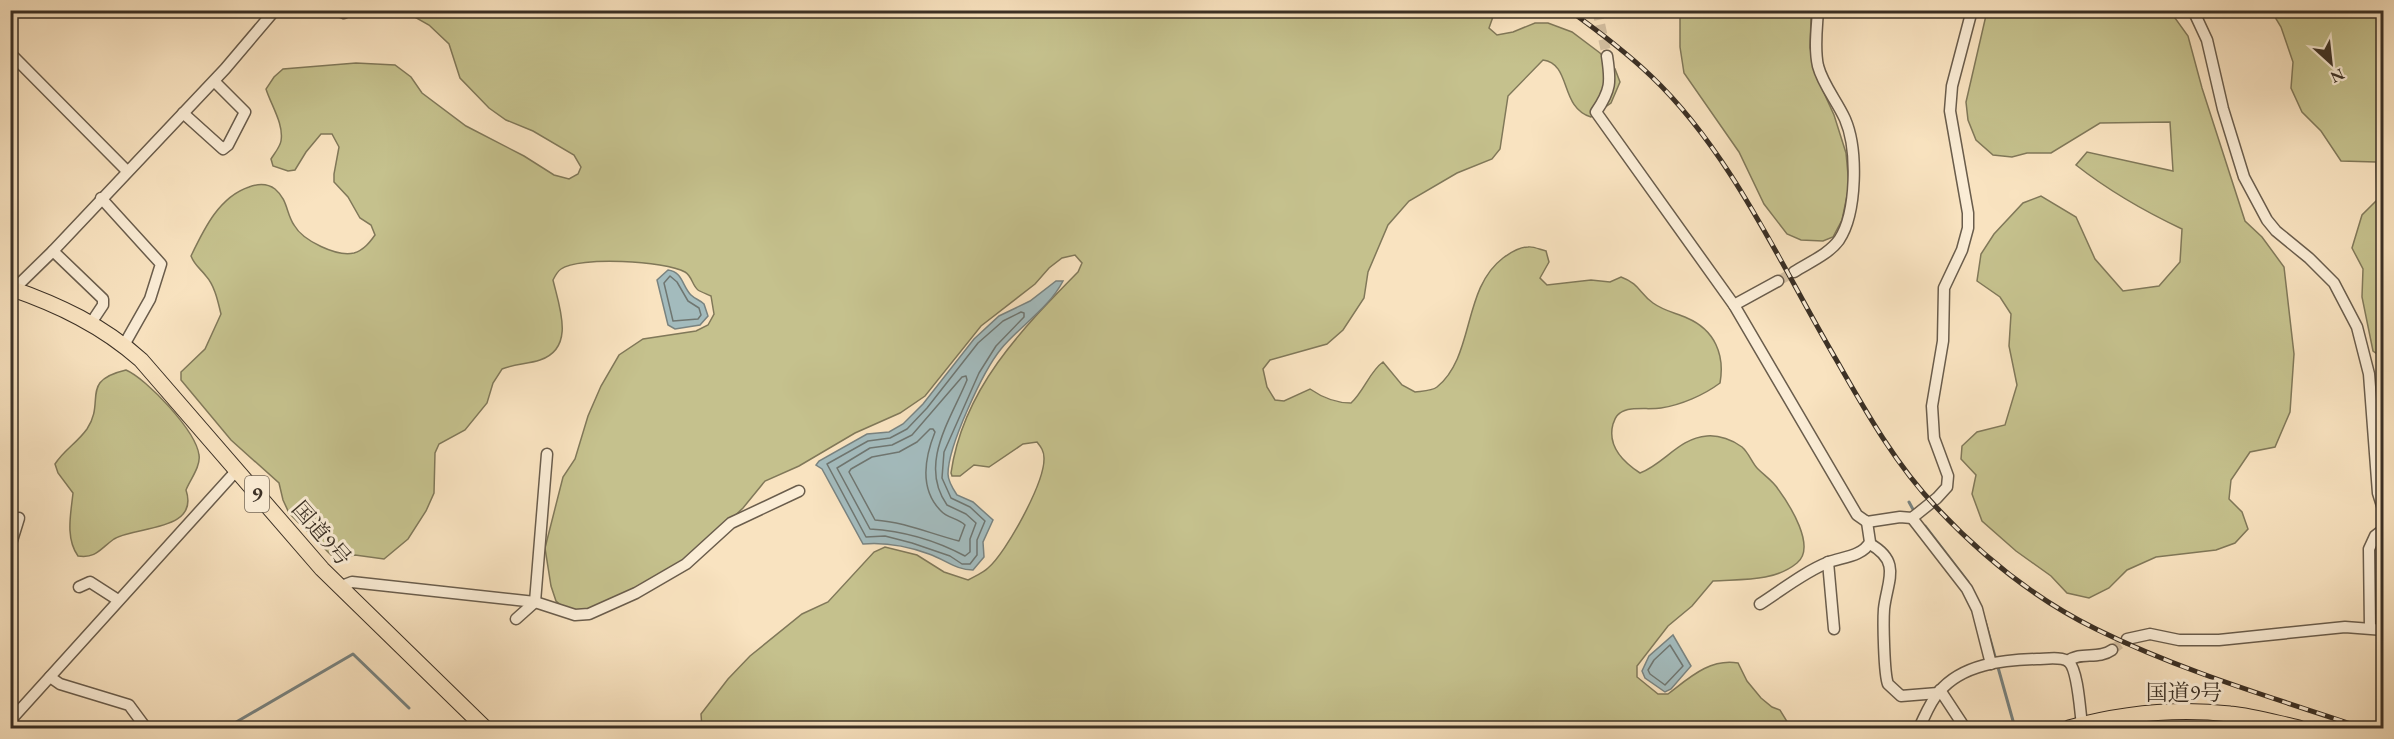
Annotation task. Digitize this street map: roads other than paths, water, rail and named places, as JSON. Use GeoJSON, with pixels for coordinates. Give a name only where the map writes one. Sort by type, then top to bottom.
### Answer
{"type":"FeatureCollection","features":[{"type":"Feature","properties":{"kind":"highway","name":"国道9号"},"geometry":{"type":"LineString","coordinates":[[12,290],[91,323],[124,345],[153,372],[339,586],[485,729]]}},
{"type":"Feature","properties":{"kind":"highway","name":"国道9号"},"geometry":{"type":"LineString","coordinates":[[2075,727],[2138,714],[2188,712],[2230,714],[2299,729]]}},
{"type":"Feature","properties":{"kind":"street"},"geometry":{"type":"LineString","coordinates":[[12,290],[53,251],[225,69],[275,10]]}},
{"type":"Feature","properties":{"kind":"street"},"geometry":{"type":"LineString","coordinates":[[1794,272],[1830,249],[1838,241],[1843,233],[1854,182],[1855,161],[1850,130],[1818,67],[1816,52],[1818,10]]}},
{"type":"Feature","properties":{"kind":"street"},"geometry":{"type":"LineString","coordinates":[[1606,56],[1610,78],[1608,94],[1596,112],[1734,305],[1857,515],[1867,522],[1900,517],[1912,518],[1947,487],[1948,476],[1934,438],[1932,406],[1942,341],[1944,288],[1962,250],[1968,228],[1968,213],[1953,140],[1950,111],[1952,86],[1972,10]]}},
{"type":"Feature","properties":{"kind":"street"},"geometry":{"type":"LineString","coordinates":[[2193,10],[2207,40],[2223,109],[2244,177],[2267,220],[2276,231],[2309,258],[2334,283],[2357,327],[2368,374],[2378,493],[2384,512]]}},
{"type":"Feature","properties":{"kind":"street"},"geometry":{"type":"LineString","coordinates":[[10,52],[127,171]]}},
{"type":"Feature","properties":{"kind":"street"},"geometry":{"type":"LineString","coordinates":[[183,113],[225,150],[245,115],[216,83]]}},
{"type":"Feature","properties":{"kind":"street"},"geometry":{"type":"LineString","coordinates":[[101,198],[160,263],[150,298],[124,345]]}},
{"type":"Feature","properties":{"kind":"street"},"geometry":{"type":"LineString","coordinates":[[53,251],[103,299],[103,305],[91,323]]}},
{"type":"Feature","properties":{"kind":"street"},"geometry":{"type":"LineString","coordinates":[[1734,305],[1778,281]]}},
{"type":"Feature","properties":{"kind":"street"},"geometry":{"type":"LineString","coordinates":[[516,619],[535,602],[547,454]]}},
{"type":"Feature","properties":{"kind":"street"},"geometry":{"type":"LineString","coordinates":[[10,721],[237,470]]}},
{"type":"Feature","properties":{"kind":"street"},"geometry":{"type":"LineString","coordinates":[[339,586],[352,582],[535,602],[575,615],[598,611],[636,593],[697,557],[730,523],[799,491]]}},
{"type":"Feature","properties":{"kind":"street"},"geometry":{"type":"LineString","coordinates":[[10,547],[19,518]]}},
{"type":"Feature","properties":{"kind":"street"},"geometry":{"type":"LineString","coordinates":[[1912,518],[1967,589],[1977,609],[1995,663]]}},
{"type":"Feature","properties":{"kind":"street"},"geometry":{"type":"LineString","coordinates":[[1867,522],[1870,544],[1884,553],[1890,566],[1890,584],[1884,619],[1888,684],[1901,696],[1939,691],[1974,667],[1995,663],[2062,659],[2068,661],[2075,677],[2075,727]]}},
{"type":"Feature","properties":{"kind":"street"},"geometry":{"type":"LineString","coordinates":[[2370,628],[2369,549],[2375,536],[2384,529]]}},
{"type":"Feature","properties":{"kind":"street"},"geometry":{"type":"LineString","coordinates":[[1760,604],[1804,575],[1828,562],[1860,552],[1870,544]]}},
{"type":"Feature","properties":{"kind":"street"},"geometry":{"type":"LineString","coordinates":[[1828,562],[1834,629]]}},
{"type":"Feature","properties":{"kind":"street"},"geometry":{"type":"LineString","coordinates":[[79,586],[90,582],[118,600]]}},
{"type":"Feature","properties":{"kind":"street"},"geometry":{"type":"LineString","coordinates":[[2127,639],[2150,634],[2179,640],[2219,640],[2345,627],[2384,630]]}},
{"type":"Feature","properties":{"kind":"street"},"geometry":{"type":"LineString","coordinates":[[2068,661],[2077,655],[2099,656],[2112,650]]}},
{"type":"Feature","properties":{"kind":"street"},"geometry":{"type":"LineString","coordinates":[[50,677],[60,684],[129,705],[146,729]]}},
{"type":"Feature","properties":{"kind":"street"},"geometry":{"type":"LineString","coordinates":[[1919,729],[1939,691]]}},
{"type":"Feature","properties":{"kind":"street"},"geometry":{"type":"LineString","coordinates":[[1939,691],[1965,729]]}},
{"type":"Feature","properties":{"kind":"water"},"geometry":{"type":"Polygon","coordinates":[[[668,270],[677,273],[691,295],[704,304],[708,316],[700,325],[675,329],[668,325],[657,280],[668,270]]]}},
{"type":"Feature","properties":{"kind":"water"},"geometry":{"type":"Polygon","coordinates":[[[1056,281],[1063,281],[1050,300],[1001,349],[985,374],[960,428],[950,461],[948,477],[957,495],[973,502],[993,520],[983,542],[984,557],[973,570],[967,570],[913,549],[888,544],[863,544],[822,469],[816,465],[819,461],[867,434],[889,432],[903,424],[923,404],[974,339],[999,316],[1030,301],[1056,281]]]}},
{"type":"Feature","properties":{"kind":"water"},"geometry":{"type":"Polygon","coordinates":[[[1673,635],[1691,666],[1671,689],[1665,692],[1645,678],[1642,671],[1649,656],[1673,635]]]}},
{"type":"Feature","properties":{"kind":"waterway"},"geometry":{"type":"LineString","coordinates":[[1909,502],[1915,513]]}},
{"type":"Feature","properties":{"kind":"waterway"},"geometry":{"type":"LineString","coordinates":[[1925,526],[1968,582]]}},
{"type":"Feature","properties":{"kind":"waterway"},"geometry":{"type":"LineString","coordinates":[[1985,621],[2015,728]]}},
{"type":"Feature","properties":{"kind":"waterway"},"geometry":{"type":"LineString","coordinates":[[226,728],[353,654],[409,708]]}},
{"type":"Feature","properties":{"kind":"tunnel"},"geometry":{"type":"LineString","coordinates":[[1597,10],[1607,56]]}},
{"type":"Feature","properties":{"kind":"tunnel"},"geometry":{"type":"LineString","coordinates":[[1778,281],[1794,272]]}},
{"type":"Feature","properties":{"kind":"tunnel"},"geometry":{"type":"LineString","coordinates":[[2112,650],[2127,639]]}},
{"type":"Feature","properties":{"kind":"railway"},"geometry":{"type":"LineString","coordinates":[[1569,10],[1612,42],[1651,76],[1680,106],[1706,140],[1731,175],[1753,212],[1883,438],[1908,474],[1954,526],[2011,576],[2053,605],[2096,629],[2194,671],[2363,728]]}}]}
